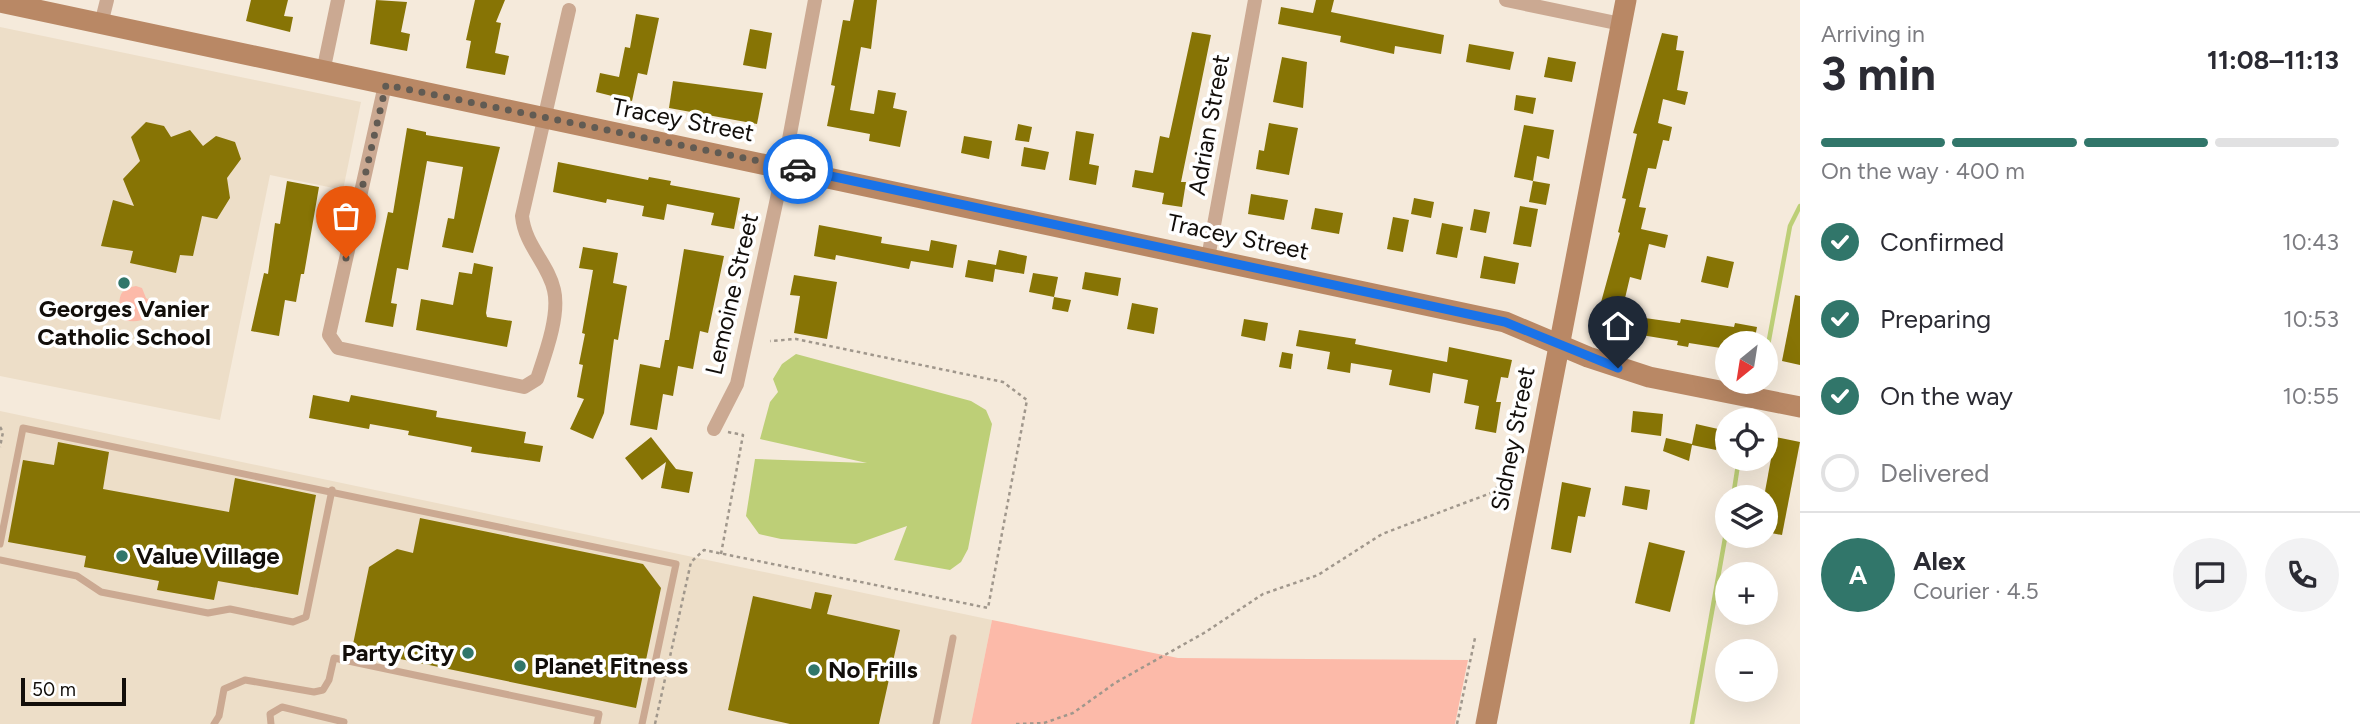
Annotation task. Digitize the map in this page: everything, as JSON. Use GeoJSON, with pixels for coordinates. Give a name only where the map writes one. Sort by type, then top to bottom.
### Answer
{"type":"FeatureCollection","features":[{"type":"Feature","properties":{"kind":"street"},"geometry":{"type":"LineString","coordinates":[[101,24],[107,0]]}},
{"type":"Feature","properties":{"kind":"street"},"geometry":{"type":"LineString","coordinates":[[323,72],[338,0]]}},
{"type":"Feature","properties":{"kind":"street","name":"Lemoine Street"},"geometry":{"type":"LineString","coordinates":[[714,429],[724,416],[737,384],[784,166],[815,0]]}},
{"type":"Feature","properties":{"kind":"street","name":"Adrian Street"},"geometry":{"type":"LineString","coordinates":[[1208,258],[1255,0]]}},
{"type":"Feature","properties":{"kind":"street"},"geometry":{"type":"LineString","coordinates":[[1506,0],[1622,24]]}},
{"type":"Feature","properties":{"kind":"street","name":"Sidney Street"},"geometry":{"type":"LineString","coordinates":[[1486,724],[1626,0]]}},
{"type":"Feature","properties":{"kind":"street","name":"Tracey Street"},"geometry":{"type":"LineString","coordinates":[[0,2],[544,119],[784,166],[1505,322],[1649,377],[1800,407]]}},
{"type":"Feature","properties":{"kind":"street"},"geometry":{"type":"LineString","coordinates":[[386,85],[329,335],[338,348],[524,387],[537,379],[551,336],[554,290],[523,232],[522,216],[569,10]]}},
{"type":"Feature","properties":{"kind":"lane"},"geometry":{"type":"LineString","coordinates":[[0,544],[23,428],[676,564],[642,724]]}},
{"type":"Feature","properties":{"kind":"lane"},"geometry":{"type":"LineString","coordinates":[[0,560],[77,576],[101,592],[208,613],[230,609],[293,622],[306,617],[331,491]]}},
{"type":"Feature","properties":{"kind":"lane"},"geometry":{"type":"LineString","coordinates":[[936,724],[953,638]]}},
{"type":"Feature","properties":{"kind":"lane"},"geometry":{"type":"LineString","coordinates":[[214,724],[220,720],[224,689],[245,680],[314,692],[323,690],[330,680],[334,658],[599,714],[597,724]]}},
{"type":"Feature","properties":{"kind":"lane"},"geometry":{"type":"LineString","coordinates":[[271,724],[270,713],[282,707],[344,722]]}},
{"type":"Feature","properties":{"kind":"path"},"geometry":{"type":"LineString","coordinates":[[656,724],[691,562],[704,550],[988,608],[1027,400],[1003,382],[796,339],[770,341]]}},
{"type":"Feature","properties":{"kind":"path"},"geometry":{"type":"LineString","coordinates":[[0,427],[3,432],[0,447]]}},
{"type":"Feature","properties":{"kind":"path"},"geometry":{"type":"LineString","coordinates":[[714,429],[743,435],[720,554]]}},
{"type":"Feature","properties":{"kind":"path"},"geometry":{"type":"LineString","coordinates":[[1016,724],[1044,723],[1073,713],[1115,684],[1204,634],[1263,594],[1318,575],[1382,534],[1491,493],[1507,477]]}},
{"type":"Feature","properties":{"kind":"path"},"geometry":{"type":"LineString","coordinates":[[1457,724],[1475,638]]}},
{"type":"Feature","properties":{"kind":"shaded area","name":"Georges Vanier Catholic School"},"geometry":{"type":"Polygon","coordinates":[[[0,27],[361,102],[343,190],[270,175],[220,420],[0,376],[0,27]]]}},
{"type":"Feature","properties":{"kind":"shaded area"},"geometry":{"type":"Polygon","coordinates":[[[136,286],[142,288],[146,298],[159,306],[144,319],[124,320],[120,308],[121,294],[124,290],[136,286]]]}},
{"type":"Feature","properties":{"kind":"shaded area"},"geometry":{"type":"Polygon","coordinates":[[[796,354],[971,401],[986,410],[992,424],[968,549],[961,562],[950,570],[894,560],[907,526],[856,544],[781,539],[759,534],[746,516],[755,459],[867,463],[760,439],[770,402],[778,392],[773,379],[782,364],[796,354]]]}},
{"type":"Feature","properties":{"kind":"shaded area"},"geometry":{"type":"Polygon","coordinates":[[[0,411],[992,620],[971,724],[0,724],[0,411]]]}},
{"type":"Feature","properties":{"kind":"shaded area"},"geometry":{"type":"Polygon","coordinates":[[[992,620],[1178,658],[1468,660],[1455,724],[971,724],[992,620]]]}},
{"type":"Feature","properties":{"kind":"building"},"geometry":{"type":"Polygon","coordinates":[[[251,0],[288,0],[284,16],[293,17],[290,32],[246,21],[251,0]]]}},
{"type":"Feature","properties":{"kind":"building"},"geometry":{"type":"Polygon","coordinates":[[[376,0],[407,2],[401,32],[410,34],[407,51],[370,44],[376,0]]]}},
{"type":"Feature","properties":{"kind":"building"},"geometry":{"type":"Polygon","coordinates":[[[475,0],[505,0],[496,22],[501,23],[495,53],[509,56],[505,75],[466,68],[471,41],[466,40],[475,0]]]}},
{"type":"Feature","properties":{"kind":"building"},"geometry":{"type":"Polygon","coordinates":[[[854,0],[877,0],[871,49],[861,47],[850,110],[874,114],[878,90],[896,93],[893,108],[907,111],[900,147],[869,141],[870,134],[827,126],[835,86],[831,85],[843,20],[850,21],[854,0]]]}},
{"type":"Feature","properties":{"kind":"building"},"geometry":{"type":"Polygon","coordinates":[[[1316,0],[1334,0],[1331,12],[1444,35],[1441,54],[1395,46],[1394,54],[1340,42],[1341,36],[1278,24],[1281,7],[1313,13],[1316,0]]]}},
{"type":"Feature","properties":{"kind":"building"},"geometry":{"type":"Polygon","coordinates":[[[636,14],[659,18],[647,75],[638,73],[632,101],[596,92],[600,73],[619,77],[625,47],[630,48],[636,14]]]}},
{"type":"Feature","properties":{"kind":"building"},"geometry":{"type":"Polygon","coordinates":[[[750,29],[772,33],[766,69],[743,65],[750,29]]]}},
{"type":"Feature","properties":{"kind":"building"},"geometry":{"type":"Polygon","coordinates":[[[1192,32],[1211,35],[1181,182],[1186,182],[1182,207],[1162,204],[1164,193],[1132,187],[1135,170],[1153,173],[1160,136],[1169,138],[1192,32]]]}},
{"type":"Feature","properties":{"kind":"building"},"geometry":{"type":"Polygon","coordinates":[[[1662,33],[1678,36],[1676,50],[1684,51],[1677,90],[1688,92],[1685,105],[1663,99],[1658,123],[1672,127],[1669,141],[1663,140],[1656,169],[1648,168],[1639,207],[1646,208],[1641,229],[1668,235],[1665,248],[1649,244],[1641,280],[1630,277],[1622,311],[1600,306],[1620,233],[1618,232],[1626,199],[1622,198],[1637,134],[1633,133],[1662,33]]]}},
{"type":"Feature","properties":{"kind":"building"},"geometry":{"type":"Polygon","coordinates":[[[1469,44],[1514,52],[1510,70],[1466,62],[1469,44]]]}},
{"type":"Feature","properties":{"kind":"building"},"geometry":{"type":"Polygon","coordinates":[[[1282,57],[1307,62],[1303,108],[1273,102],[1282,57]]]}},
{"type":"Feature","properties":{"kind":"building"},"geometry":{"type":"Polygon","coordinates":[[[1548,57],[1576,62],[1572,82],[1544,77],[1548,57]]]}},
{"type":"Feature","properties":{"kind":"building"},"geometry":{"type":"Polygon","coordinates":[[[673,81],[763,93],[757,124],[669,108],[673,81]]]}},
{"type":"Feature","properties":{"kind":"building"},"geometry":{"type":"Polygon","coordinates":[[[1516,95],[1536,98],[1533,114],[1514,110],[1516,95]]]}},
{"type":"Feature","properties":{"kind":"building"},"geometry":{"type":"Polygon","coordinates":[[[146,122],[164,126],[171,137],[190,130],[203,146],[216,136],[235,142],[241,159],[227,178],[230,198],[217,219],[202,216],[193,256],[180,255],[176,273],[130,263],[133,251],[101,246],[113,200],[134,206],[123,179],[140,161],[131,137],[146,122]]]}},
{"type":"Feature","properties":{"kind":"building"},"geometry":{"type":"Polygon","coordinates":[[[1269,123],[1298,128],[1289,175],[1256,169],[1259,150],[1264,151],[1269,123]]]}},
{"type":"Feature","properties":{"kind":"building"},"geometry":{"type":"Polygon","coordinates":[[[1018,124],[1032,127],[1029,142],[1015,140],[1018,124]]]}},
{"type":"Feature","properties":{"kind":"building"},"geometry":{"type":"Polygon","coordinates":[[[1524,125],[1554,130],[1549,159],[1537,156],[1533,181],[1514,177],[1524,125]]]}},
{"type":"Feature","properties":{"kind":"building"},"geometry":{"type":"Polygon","coordinates":[[[407,128],[426,132],[426,135],[500,147],[473,253],[442,247],[448,218],[454,219],[463,167],[427,161],[408,270],[397,268],[391,303],[397,304],[393,327],[365,322],[388,212],[393,213],[407,128]]]}},
{"type":"Feature","properties":{"kind":"building"},"geometry":{"type":"Polygon","coordinates":[[[1076,131],[1094,134],[1089,164],[1099,166],[1096,185],[1069,180],[1076,131]]]}},
{"type":"Feature","properties":{"kind":"building"},"geometry":{"type":"Polygon","coordinates":[[[964,136],[992,141],[989,159],[961,153],[964,136]]]}},
{"type":"Feature","properties":{"kind":"building"},"geometry":{"type":"Polygon","coordinates":[[[1024,147],[1049,152],[1045,170],[1021,166],[1024,147]]]}},
{"type":"Feature","properties":{"kind":"building"},"geometry":{"type":"Polygon","coordinates":[[[558,162],[648,180],[649,177],[671,181],[670,185],[740,198],[734,229],[711,225],[714,213],[667,204],[664,220],[642,216],[644,206],[607,199],[606,203],[553,192],[558,162]]]}},
{"type":"Feature","properties":{"kind":"building"},"geometry":{"type":"Polygon","coordinates":[[[287,181],[319,187],[304,274],[301,274],[296,302],[285,300],[279,336],[251,331],[264,273],[268,274],[275,223],[280,224],[287,181]]]}},
{"type":"Feature","properties":{"kind":"building"},"geometry":{"type":"Polygon","coordinates":[[[1533,181],[1550,184],[1546,205],[1529,202],[1533,181]]]}},
{"type":"Feature","properties":{"kind":"building"},"geometry":{"type":"Polygon","coordinates":[[[1251,194],[1288,200],[1284,220],[1248,214],[1251,194]]]}},
{"type":"Feature","properties":{"kind":"building"},"geometry":{"type":"Polygon","coordinates":[[[1414,198],[1434,202],[1431,218],[1411,214],[1414,198]]]}},
{"type":"Feature","properties":{"kind":"building"},"geometry":{"type":"Polygon","coordinates":[[[1520,206],[1538,209],[1531,247],[1513,244],[1520,206]]]}},
{"type":"Feature","properties":{"kind":"building"},"geometry":{"type":"Polygon","coordinates":[[[1315,208],[1343,213],[1339,234],[1311,229],[1315,208]]]}},
{"type":"Feature","properties":{"kind":"building"},"geometry":{"type":"Polygon","coordinates":[[[1474,209],[1490,212],[1486,233],[1470,230],[1474,209]]]}},
{"type":"Feature","properties":{"kind":"building"},"geometry":{"type":"Polygon","coordinates":[[[1393,217],[1409,220],[1403,252],[1387,249],[1393,217]]]}},
{"type":"Feature","properties":{"kind":"building"},"geometry":{"type":"Polygon","coordinates":[[[1442,223],[1463,227],[1457,258],[1436,254],[1442,223]]]}},
{"type":"Feature","properties":{"kind":"building"},"geometry":{"type":"Polygon","coordinates":[[[819,225],[882,237],[881,243],[929,251],[931,240],[957,245],[953,268],[911,261],[909,269],[836,255],[835,260],[814,256],[819,225]]]}},
{"type":"Feature","properties":{"kind":"building"},"geometry":{"type":"Polygon","coordinates":[[[583,247],[618,253],[613,283],[627,286],[618,340],[614,339],[604,413],[593,439],[570,429],[584,399],[577,397],[583,365],[579,364],[593,270],[579,268],[583,247]]]}},
{"type":"Feature","properties":{"kind":"building"},"geometry":{"type":"Polygon","coordinates":[[[684,249],[724,256],[708,333],[700,331],[693,369],[678,366],[673,396],[663,394],[657,430],[630,425],[640,364],[660,368],[665,340],[669,340],[684,249]]]}},
{"type":"Feature","properties":{"kind":"building"},"geometry":{"type":"Polygon","coordinates":[[[999,250],[1027,256],[1024,274],[995,269],[993,282],[965,277],[968,260],[996,265],[999,250]]]}},
{"type":"Feature","properties":{"kind":"building"},"geometry":{"type":"Polygon","coordinates":[[[1484,256],[1519,263],[1515,284],[1480,278],[1484,256]]]}},
{"type":"Feature","properties":{"kind":"building"},"geometry":{"type":"Polygon","coordinates":[[[1707,256],[1734,262],[1728,288],[1701,282],[1707,256]]]}},
{"type":"Feature","properties":{"kind":"building"},"geometry":{"type":"Polygon","coordinates":[[[474,263],[493,267],[486,313],[487,317],[512,321],[507,347],[416,330],[421,299],[453,305],[459,272],[472,274],[474,263]]]}},
{"type":"Feature","properties":{"kind":"building"},"geometry":{"type":"Polygon","coordinates":[[[1085,272],[1121,278],[1118,296],[1082,289],[1085,272]]]}},
{"type":"Feature","properties":{"kind":"building"},"geometry":{"type":"Polygon","coordinates":[[[1033,273],[1058,277],[1054,297],[1029,292],[1033,273]]]}},
{"type":"Feature","properties":{"kind":"building"},"geometry":{"type":"Polygon","coordinates":[[[794,275],[837,282],[827,339],[794,333],[800,296],[790,295],[794,275]]]}},
{"type":"Feature","properties":{"kind":"building"},"geometry":{"type":"Polygon","coordinates":[[[1795,295],[1800,296],[1800,365],[1782,361],[1795,295]]]}},
{"type":"Feature","properties":{"kind":"building"},"geometry":{"type":"Polygon","coordinates":[[[1054,297],[1071,300],[1068,312],[1052,309],[1054,297]]]}},
{"type":"Feature","properties":{"kind":"building"},"geometry":{"type":"Polygon","coordinates":[[[1132,303],[1158,308],[1154,334],[1127,329],[1132,303]]]}},
{"type":"Feature","properties":{"kind":"building"},"geometry":{"type":"Polygon","coordinates":[[[1638,317],[1680,323],[1681,319],[1734,327],[1735,323],[1757,327],[1756,331],[1715,331],[1715,347],[1689,343],[1688,347],[1677,345],[1678,341],[1635,334],[1638,317]]]}},
{"type":"Feature","properties":{"kind":"building"},"geometry":{"type":"Polygon","coordinates":[[[1244,319],[1268,323],[1265,341],[1241,336],[1244,319]]]}},
{"type":"Feature","properties":{"kind":"building"},"geometry":{"type":"Polygon","coordinates":[[[1299,330],[1356,339],[1355,344],[1447,362],[1449,347],[1512,360],[1508,378],[1501,377],[1496,402],[1501,402],[1496,433],[1475,429],[1479,406],[1464,403],[1468,380],[1433,373],[1430,393],[1389,385],[1392,370],[1351,363],[1350,373],[1327,369],[1330,352],[1296,346],[1299,330]]]}},
{"type":"Feature","properties":{"kind":"building"},"geometry":{"type":"Polygon","coordinates":[[[1282,352],[1293,354],[1291,369],[1279,367],[1282,352]]]}},
{"type":"Feature","properties":{"kind":"building"},"geometry":{"type":"Polygon","coordinates":[[[313,395],[349,402],[351,395],[437,411],[436,417],[526,432],[524,443],[543,446],[540,462],[471,452],[472,447],[408,435],[409,431],[370,424],[369,429],[309,418],[313,395]]]}},
{"type":"Feature","properties":{"kind":"building"},"geometry":{"type":"Polygon","coordinates":[[[1633,411],[1663,414],[1661,436],[1631,432],[1633,411]]]}},
{"type":"Feature","properties":{"kind":"building"},"geometry":{"type":"Polygon","coordinates":[[[1696,424],[1715,428],[1715,450],[1692,445],[1689,461],[1663,451],[1666,438],[1692,444],[1696,424]]]}},
{"type":"Feature","properties":{"kind":"building"},"geometry":{"type":"Polygon","coordinates":[[[651,437],[676,469],[693,472],[689,493],[661,488],[666,462],[642,480],[625,458],[651,437]]]}},
{"type":"Feature","properties":{"kind":"building"},"geometry":{"type":"Polygon","coordinates":[[[1778,438],[1800,442],[1782,535],[1778,534],[1778,485],[1766,485],[1769,471],[1778,471],[1778,438]]]}},
{"type":"Feature","properties":{"kind":"building"},"geometry":{"type":"Polygon","coordinates":[[[58,442],[109,452],[103,489],[229,512],[235,478],[316,495],[298,595],[218,581],[214,600],[157,590],[159,581],[84,567],[86,556],[8,542],[23,460],[54,465],[58,442]]]}},
{"type":"Feature","properties":{"kind":"building"},"geometry":{"type":"Polygon","coordinates":[[[1562,482],[1591,488],[1585,517],[1578,516],[1571,553],[1551,549],[1562,482]]]}},
{"type":"Feature","properties":{"kind":"building"},"geometry":{"type":"Polygon","coordinates":[[[1625,486],[1650,490],[1647,510],[1622,505],[1625,486]]]}},
{"type":"Feature","properties":{"kind":"building"},"geometry":{"type":"Polygon","coordinates":[[[420,518],[643,564],[661,588],[636,708],[352,649],[369,567],[397,549],[413,553],[420,518]]]}},
{"type":"Feature","properties":{"kind":"building"},"geometry":{"type":"Polygon","coordinates":[[[1649,542],[1685,551],[1670,612],[1635,603],[1649,542]]]}},
{"type":"Feature","properties":{"kind":"building","name":"No Frills"},"geometry":{"type":"Polygon","coordinates":[[[815,592],[832,595],[827,614],[900,630],[879,724],[790,724],[728,710],[753,596],[811,609],[815,592]]]}},
{"type":"Feature","properties":{"kind":"waterway"},"geometry":{"type":"LineString","coordinates":[[1771,331],[1790,226],[1800,206]]}},
{"type":"Feature","properties":{"kind":"waterway"},"geometry":{"type":"LineString","coordinates":[[1735,485],[1737,471]]}},
{"type":"Feature","properties":{"kind":"waterway"},"geometry":{"type":"LineString","coordinates":[[1692,724],[1723,548]]}},
{"type":"Feature","properties":{"kind":"way so far"},"geometry":{"type":"LineString","coordinates":[[346,258],[386,85],[798,169]]}},
{"type":"Feature","properties":{"kind":"place","name":"Georges Vanier Catholic School"},"geometry":{"type":"Point","coordinates":[124,283]}},
{"type":"Feature","properties":{"kind":"place","name":"Value Village"},"geometry":{"type":"Point","coordinates":[122,556]}},
{"type":"Feature","properties":{"kind":"place","name":"Party City"},"geometry":{"type":"Point","coordinates":[468,653]}},
{"type":"Feature","properties":{"kind":"place","name":"Planet Fitness"},"geometry":{"type":"Point","coordinates":[520,666]}},
{"type":"Feature","properties":{"kind":"place","name":"No Frills"},"geometry":{"type":"Point","coordinates":[814,670]}},
{"type":"Feature","properties":{"kind":"route"},"geometry":{"type":"LineString","coordinates":[[798,169],[1505,322],[1533,331],[1578,353],[1618,368]]}}]}
